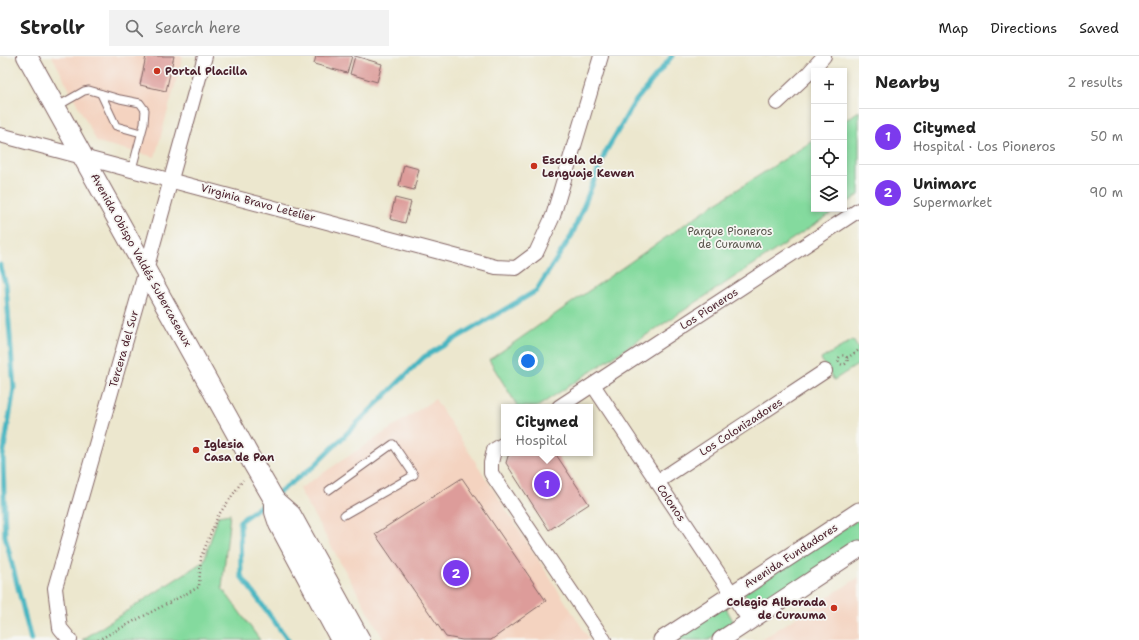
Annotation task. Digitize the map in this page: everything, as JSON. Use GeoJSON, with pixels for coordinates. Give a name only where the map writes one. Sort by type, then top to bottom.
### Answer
{"type":"FeatureCollection","features":[{"type":"Feature","properties":{"kind":"main road","name":"Avenida Obispo Valdés Subercaseaux"},"geometry":{"type":"LineString","coordinates":[[27,56],[275,501]]}},
{"type":"Feature","properties":{"kind":"main road"},"geometry":{"type":"LineString","coordinates":[[275,501],[275,512],[279,524],[341,640]]}},
{"type":"Feature","properties":{"kind":"main road"},"geometry":{"type":"LineString","coordinates":[[275,501],[291,515],[360,640]]}},
{"type":"Feature","properties":{"kind":"street","name":"Tercera del Sur"},"geometry":{"type":"LineString","coordinates":[[70,640],[60,628],[55,588],[146,270],[205,56]]}},
{"type":"Feature","properties":{"kind":"street","name":"Virginia Bravo Letelier"},"geometry":{"type":"LineString","coordinates":[[0,135],[496,267],[516,268],[536,253],[553,216],[601,56]]}},
{"type":"Feature","properties":{"kind":"street"},"geometry":{"type":"LineString","coordinates":[[777,102],[808,74],[824,56]]}},
{"type":"Feature","properties":{"kind":"street","name":"Los Pioneros"},"geometry":{"type":"LineString","coordinates":[[564,404],[859,210]]}},
{"type":"Feature","properties":{"kind":"street","name":"Los Colonizadores"},"geometry":{"type":"LineString","coordinates":[[657,482],[825,371]]}},
{"type":"Feature","properties":{"kind":"street","name":"Colonos"},"geometry":{"type":"LineString","coordinates":[[593,385],[750,621]]}},
{"type":"Feature","properties":{"kind":"street"},"geometry":{"type":"LineString","coordinates":[[501,446],[494,450],[491,463],[491,474],[604,640]]}},
{"type":"Feature","properties":{"kind":"street","name":"Avenida Fundadores"},"geometry":{"type":"LineString","coordinates":[[662,640],[859,511]]}},
{"type":"Feature","properties":{"kind":"street"},"geometry":{"type":"LineString","coordinates":[[721,640],[859,549]]}},
{"type":"Feature","properties":{"kind":"lane"},"geometry":{"type":"LineString","coordinates":[[56,108],[84,90],[90,90],[140,103],[145,110],[144,124],[132,169]]}},
{"type":"Feature","properties":{"kind":"lane"},"geometry":{"type":"LineString","coordinates":[[101,94],[116,126],[141,133]]}},
{"type":"Feature","properties":{"kind":"lane"},"geometry":{"type":"LineString","coordinates":[[329,490],[393,444],[414,474],[344,515]]}},
{"type":"Feature","properties":{"kind":"path"},"geometry":{"type":"LineString","coordinates":[[847,358],[859,350]]}},
{"type":"Feature","properties":{"kind":"path"},"geometry":{"type":"LineString","coordinates":[[98,640],[199,587],[201,557],[218,516],[254,465]]}},
{"type":"Feature","properties":{"kind":"shaded area"},"geometry":{"type":"Polygon","coordinates":[[[52,56],[183,56],[155,157],[97,142],[52,56]]]}},
{"type":"Feature","properties":{"kind":"shaded area"},"geometry":{"type":"Polygon","coordinates":[[[435,399],[590,640],[384,640],[299,489],[435,399]]]}},
{"type":"Feature","properties":{"kind":"shaded area","name":"Colegio Alborada de Curauma"},"geometry":{"type":"Polygon","coordinates":[[[859,577],[859,640],[761,640],[859,577]]]}},
{"type":"Feature","properties":{"kind":"green space"},"geometry":{"type":"Polygon","coordinates":[[[859,111],[859,195],[847,203],[847,140],[847,119],[859,111]]]}},
{"type":"Feature","properties":{"kind":"green space","name":"Parque Pioneros de Curauma"},"geometry":{"type":"Polygon","coordinates":[[[811,142],[811,212],[833,212],[542,404],[516,404],[489,360],[704,211],[811,142]]]}},
{"type":"Feature","properties":{"kind":"green space"},"geometry":{"type":"Polygon","coordinates":[[[853,340],[859,350],[859,364],[834,380],[821,359],[853,340]]]}},
{"type":"Feature","properties":{"kind":"green space"},"geometry":{"type":"Polygon","coordinates":[[[230,514],[222,588],[260,640],[82,640],[204,561],[218,516],[230,514]]]}},
{"type":"Feature","properties":{"kind":"green space"},"geometry":{"type":"Polygon","coordinates":[[[859,519],[859,543],[754,611],[744,593],[859,519]]]}},
{"type":"Feature","properties":{"kind":"green space"},"geometry":{"type":"Polygon","coordinates":[[[725,606],[734,623],[709,640],[672,640],[725,606]]]}},
{"type":"Feature","properties":{"kind":"building","name":"Portal Placilla"},"geometry":{"type":"Polygon","coordinates":[[[146,56],[174,56],[166,91],[140,85],[146,56]]]}},
{"type":"Feature","properties":{"kind":"building"},"geometry":{"type":"Polygon","coordinates":[[[316,56],[352,56],[347,73],[314,64],[316,56]]]}},
{"type":"Feature","properties":{"kind":"building"},"geometry":{"type":"Polygon","coordinates":[[[355,56],[382,64],[377,82],[350,74],[355,56]]]}},
{"type":"Feature","properties":{"kind":"building"},"geometry":{"type":"Polygon","coordinates":[[[404,165],[419,169],[414,190],[399,186],[404,165]]]}},
{"type":"Feature","properties":{"kind":"building"},"geometry":{"type":"Polygon","coordinates":[[[395,198],[411,202],[405,223],[390,219],[395,198]]]}},
{"type":"Feature","properties":{"kind":"building"},"geometry":{"type":"Polygon","coordinates":[[[508,456],[557,456],[589,504],[549,530],[506,463],[508,456]]]}},
{"type":"Feature","properties":{"kind":"building"},"geometry":{"type":"Polygon","coordinates":[[[462,478],[546,601],[491,640],[462,640],[446,637],[375,534],[462,478]]]}},
{"type":"Feature","properties":{"kind":"waterway"},"geometry":{"type":"LineString","coordinates":[[275,495],[314,466],[424,357],[536,291],[572,235],[605,153],[634,103],[672,56]]}},
{"type":"Feature","properties":{"kind":"waterway"},"geometry":{"type":"LineString","coordinates":[[0,265],[6,285],[14,388],[3,456],[5,536],[31,640]]}},
{"type":"Feature","properties":{"kind":"waterway"},"geometry":{"type":"LineString","coordinates":[[269,500],[240,521],[241,576],[288,640]]}},
{"type":"Feature","properties":{"kind":"place","name":"Portal Placilla"},"geometry":{"type":"Point","coordinates":[157,71]}},
{"type":"Feature","properties":{"kind":"place","name":"Escuela de Lenguaje Kewen"},"geometry":{"type":"Point","coordinates":[534,166]}},
{"type":"Feature","properties":{"kind":"place","name":"Iglesia Casa de Pan"},"geometry":{"type":"Point","coordinates":[196,450]}},
{"type":"Feature","properties":{"kind":"place","name":"Citymed"},"geometry":{"type":"Point","coordinates":[547,484]}},
{"type":"Feature","properties":{"kind":"place","name":"Unimarc"},"geometry":{"type":"Point","coordinates":[456,573]}},
{"type":"Feature","properties":{"kind":"place","name":"Colegio Alborada de Curauma"},"geometry":{"type":"Point","coordinates":[834,608]}}]}
